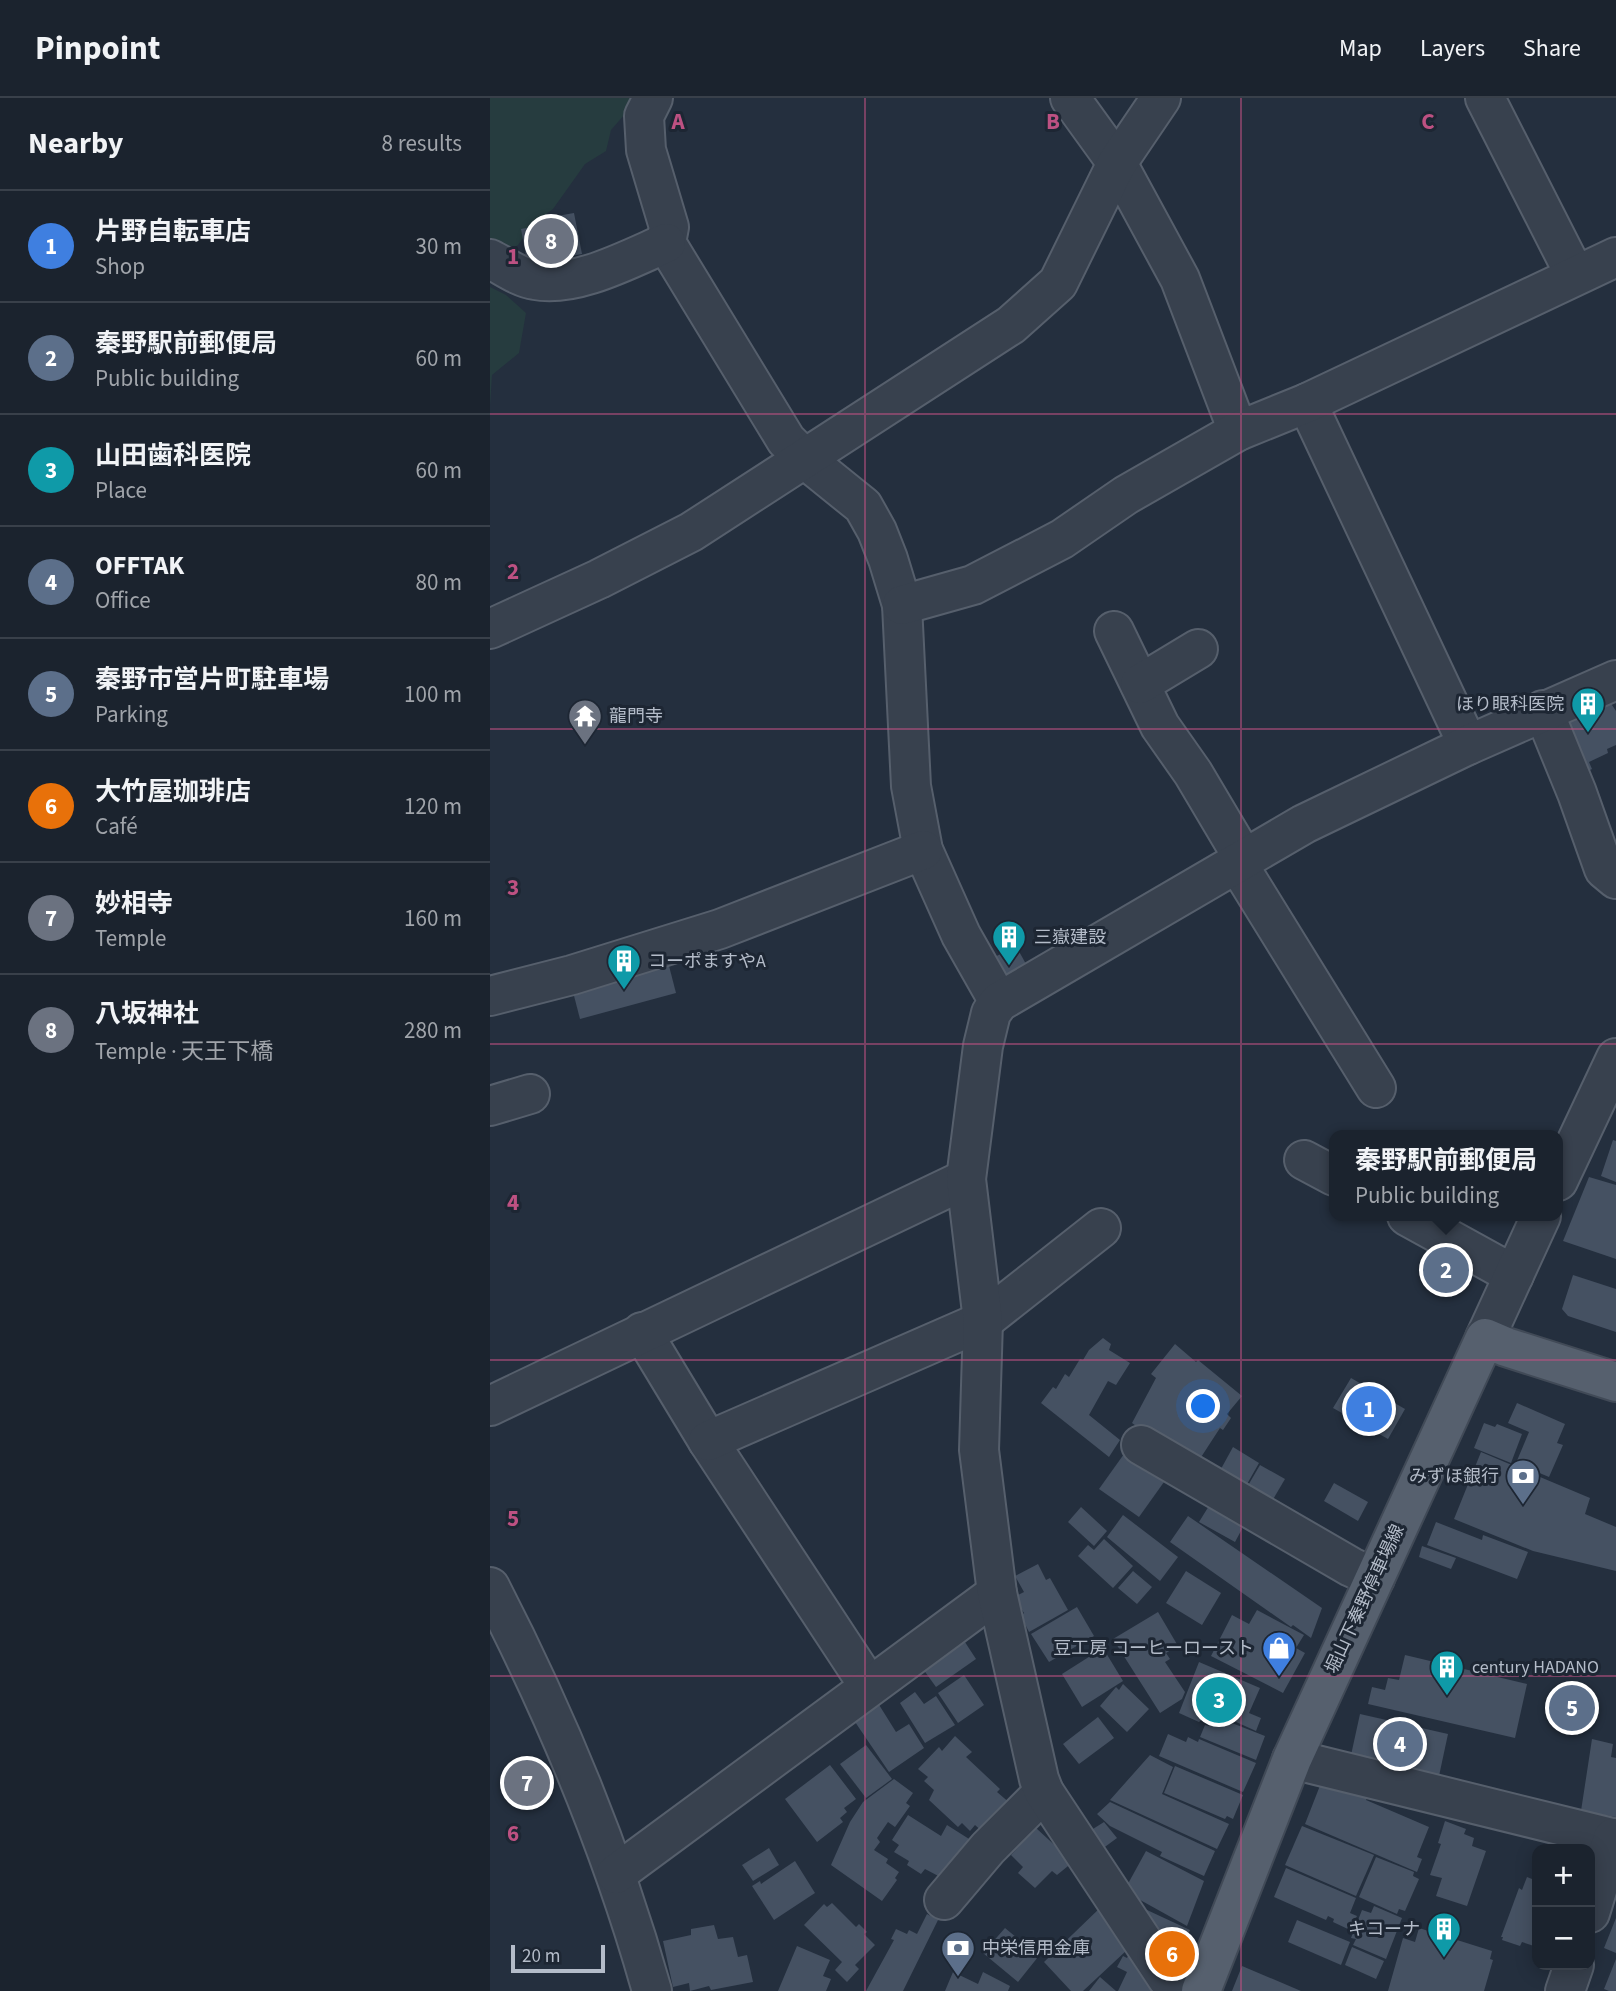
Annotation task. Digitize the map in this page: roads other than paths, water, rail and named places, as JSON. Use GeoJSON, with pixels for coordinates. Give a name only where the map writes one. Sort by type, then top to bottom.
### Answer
{"type":"FeatureCollection","features":[{"type":"Feature","properties":{"kind":"main road"},"geometry":{"type":"LineString","coordinates":[[1485,1338],[1616,1382]]}},
{"type":"Feature","properties":{"kind":"main road","name":"堀山下秦野停車場線"},"geometry":{"type":"LineString","coordinates":[[1201,1991],[1292,1759],[1485,1338]]}},
{"type":"Feature","properties":{"kind":"street"},"geometry":{"type":"LineString","coordinates":[[653,98],[644,117],[646,150],[669,226],[666,243],[786,440],[806,460],[863,506],[881,540],[902,605],[911,786],[923,849],[961,935],[999,1002]]}},
{"type":"Feature","properties":{"kind":"street"},"geometry":{"type":"LineString","coordinates":[[1070,98],[1117,163],[1180,279],[1238,431]]}},
{"type":"Feature","properties":{"kind":"street"},"geometry":{"type":"LineString","coordinates":[[490,629],[599,579],[691,532],[1011,325],[1058,283],[1117,163],[1161,98]]}},
{"type":"Feature","properties":{"kind":"street"},"geometry":{"type":"LineString","coordinates":[[1485,98],[1575,275]]}},
{"type":"Feature","properties":{"kind":"street"},"geometry":{"type":"LineString","coordinates":[[494,261],[532,280],[550,282],[591,274],[666,243]]}},
{"type":"Feature","properties":{"kind":"street"},"geometry":{"type":"LineString","coordinates":[[902,605],[973,585],[1062,539],[1126,495],[1238,431],[1307,403],[1616,257]]}},
{"type":"Feature","properties":{"kind":"street"},"geometry":{"type":"LineString","coordinates":[[1307,403],[1468,745]]}},
{"type":"Feature","properties":{"kind":"street"},"geometry":{"type":"LineString","coordinates":[[1114,631],[1160,726],[1193,773],[1241,861],[1376,1088]]}},
{"type":"Feature","properties":{"kind":"street"},"geometry":{"type":"LineString","coordinates":[[1140,684],[1198,649]]}},
{"type":"Feature","properties":{"kind":"street"},"geometry":{"type":"LineString","coordinates":[[1188,1991],[1167,1978],[1044,1791],[997,1593],[979,1450],[983,1321],[966,1179],[991,1013],[999,1002],[1304,824],[1543,710],[1616,680]]}},
{"type":"Feature","properties":{"kind":"street"},"geometry":{"type":"LineString","coordinates":[[1543,710],[1604,869],[1616,879]]}},
{"type":"Feature","properties":{"kind":"street"},"geometry":{"type":"LineString","coordinates":[[490,996],[572,975],[720,929],[923,849]]}},
{"type":"Feature","properties":{"kind":"street"},"geometry":{"type":"LineString","coordinates":[[1563,1170],[1616,1058]]}},
{"type":"Feature","properties":{"kind":"street"},"geometry":{"type":"LineString","coordinates":[[490,1106],[530,1094]]}},
{"type":"Feature","properties":{"kind":"street"},"geometry":{"type":"LineString","coordinates":[[490,1406],[966,1179]]}},
{"type":"Feature","properties":{"kind":"street"},"geometry":{"type":"LineString","coordinates":[[1416,1221],[1514,1275]]}},
{"type":"Feature","properties":{"kind":"street"},"geometry":{"type":"LineString","coordinates":[[1485,1338],[1539,1221]]}},
{"type":"Feature","properties":{"kind":"street"},"geometry":{"type":"LineString","coordinates":[[708,1441],[983,1321],[1101,1228]]}},
{"type":"Feature","properties":{"kind":"street"},"geometry":{"type":"LineString","coordinates":[[642,1332],[708,1441],[869,1686]]}},
{"type":"Feature","properties":{"kind":"street"},"geometry":{"type":"LineString","coordinates":[[1141,1445],[1351,1567],[1375,1578]]}},
{"type":"Feature","properties":{"kind":"street"},"geometry":{"type":"LineString","coordinates":[[490,1587],[534,1680],[616,1874],[652,1991]]}},
{"type":"Feature","properties":{"kind":"street"},"geometry":{"type":"LineString","coordinates":[[616,1874],[997,1593]]}},
{"type":"Feature","properties":{"kind":"street"},"geometry":{"type":"LineString","coordinates":[[1292,1759],[1615,1838],[1592,1907]]}},
{"type":"Feature","properties":{"kind":"street"},"geometry":{"type":"LineString","coordinates":[[944,1900],[988,1848],[1044,1791]]}},
{"type":"Feature","properties":{"kind":"street"},"geometry":{"type":"LineString","coordinates":[[1565,1991],[1572,1970]]}},
{"type":"Feature","properties":{"kind":"place","name":"八坂神社"},"geometry":{"type":"Point","coordinates":[551,241]}},
{"type":"Feature","properties":{"kind":"place","name":"ほり眼科医院"},"geometry":{"type":"Point","coordinates":[1588,734]}},
{"type":"Feature","properties":{"kind":"place","name":"龍門寺"},"geometry":{"type":"Point","coordinates":[585,746]}},
{"type":"Feature","properties":{"kind":"place","name":"三嶽建設"},"geometry":{"type":"Point","coordinates":[1009,967]}},
{"type":"Feature","properties":{"kind":"place","name":"コーポますやA"},"geometry":{"type":"Point","coordinates":[624,991]}},
{"type":"Feature","properties":{"kind":"place","name":"秦野駅前郵便局"},"geometry":{"type":"Point","coordinates":[1446,1270]}},
{"type":"Feature","properties":{"kind":"place","name":"片野自転車店"},"geometry":{"type":"Point","coordinates":[1369,1409]}},
{"type":"Feature","properties":{"kind":"place","name":"みずほ銀行"},"geometry":{"type":"Point","coordinates":[1523,1506]}},
{"type":"Feature","properties":{"kind":"place","name":"豆工房 コーヒーロースト"},"geometry":{"type":"Point","coordinates":[1279,1678]}},
{"type":"Feature","properties":{"kind":"place","name":"century HADANO"},"geometry":{"type":"Point","coordinates":[1447,1697]}},
{"type":"Feature","properties":{"kind":"place","name":"山田歯科医院"},"geometry":{"type":"Point","coordinates":[1219,1700]}},
{"type":"Feature","properties":{"kind":"place","name":"秦野市営片町駐車場"},"geometry":{"type":"Point","coordinates":[1572,1708]}},
{"type":"Feature","properties":{"kind":"place","name":"OFFTAK"},"geometry":{"type":"Point","coordinates":[1400,1744]}},
{"type":"Feature","properties":{"kind":"place","name":"妙相寺"},"geometry":{"type":"Point","coordinates":[527,1783]}},
{"type":"Feature","properties":{"kind":"place","name":"大竹屋珈琲店"},"geometry":{"type":"Point","coordinates":[1172,1954]}},
{"type":"Feature","properties":{"kind":"place","name":"キコーナ"},"geometry":{"type":"Point","coordinates":[1444,1959]}},
{"type":"Feature","properties":{"kind":"place","name":"中栄信用金庫"},"geometry":{"type":"Point","coordinates":[958,1978]}}]}
